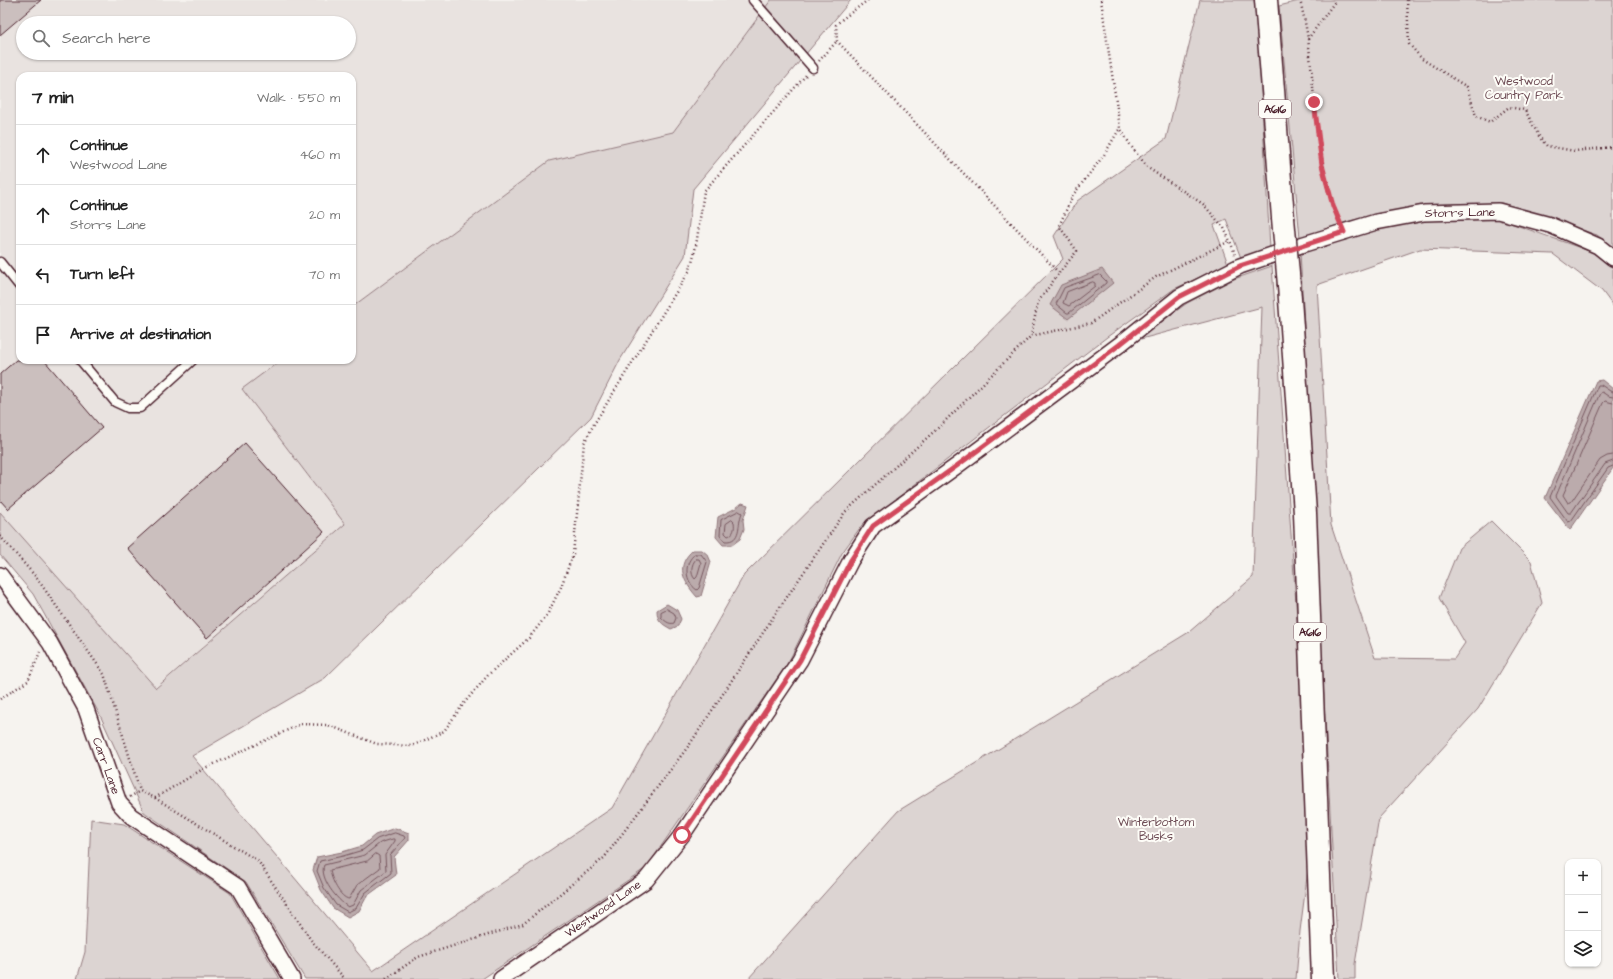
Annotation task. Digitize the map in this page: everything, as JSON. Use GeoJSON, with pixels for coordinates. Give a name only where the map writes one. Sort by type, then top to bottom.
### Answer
{"type":"FeatureCollection","features":[{"type":"Feature","properties":{"kind":"highway","name":"A616"},"geometry":{"type":"LineString","coordinates":[[1266,0],[1289,285],[1305,513],[1323,979]]}},
{"type":"Feature","properties":{"kind":"street","name":"Storrs Lane"},"geometry":{"type":"LineString","coordinates":[[1301,245],[1376,222],[1424,212],[1498,211],[1550,226],[1598,246],[1613,258]]}},
{"type":"Feature","properties":{"kind":"street","name":"Westwood Lane"},"geometry":{"type":"LineString","coordinates":[[501,979],[646,880],[682,835],[800,660],[851,560],[873,526],[1119,345],[1179,297],[1240,266],[1301,245]]}},
{"type":"Feature","properties":{"kind":"street","name":"Carr Lane"},"geometry":{"type":"LineString","coordinates":[[0,575],[50,643],[86,709],[119,803],[131,816],[238,887],[292,979]]}},
{"type":"Feature","properties":{"kind":"lane"},"geometry":{"type":"LineString","coordinates":[[753,0],[813,68]]}},
{"type":"Feature","properties":{"kind":"lane"},"geometry":{"type":"LineString","coordinates":[[0,262],[16,281]]}},
{"type":"Feature","properties":{"kind":"lane"},"geometry":{"type":"LineString","coordinates":[[83,364],[115,402],[128,408],[140,408],[189,364]]}},
{"type":"Feature","properties":{"kind":"path"},"geometry":{"type":"LineString","coordinates":[[868,0],[836,25],[837,41],[1060,273]]}},
{"type":"Feature","properties":{"kind":"path"},"geometry":{"type":"LineString","coordinates":[[1102,0],[1120,128],[1131,146],[1148,168],[1203,204],[1224,228],[1240,266]]}},
{"type":"Feature","properties":{"kind":"path"},"geometry":{"type":"LineString","coordinates":[[1300,0],[1308,40],[1322,165],[1333,206],[1344,232]]}},
{"type":"Feature","properties":{"kind":"path"},"geometry":{"type":"LineString","coordinates":[[1308,40],[1336,0]]}},
{"type":"Feature","properties":{"kind":"path"},"geometry":{"type":"LineString","coordinates":[[1407,0],[1409,44],[1422,59],[1467,87],[1476,116],[1490,122],[1509,107],[1525,110],[1540,138],[1548,146],[1576,151],[1613,147]]}},
{"type":"Feature","properties":{"kind":"path"},"geometry":{"type":"LineString","coordinates":[[155,798],[203,769],[301,724],[328,725],[376,744],[412,746],[444,731],[465,702],[489,674],[528,638],[547,615],[561,587],[573,554],[584,443],[594,424],[690,270],[696,246],[704,190],[837,41]]}},
{"type":"Feature","properties":{"kind":"path"},"geometry":{"type":"LineString","coordinates":[[1031,336],[1038,302],[1077,251],[1059,226],[1073,195],[1104,155],[1120,128]]}},
{"type":"Feature","properties":{"kind":"path"},"geometry":{"type":"LineString","coordinates":[[386,979],[418,957],[524,924],[604,858],[690,744],[776,613],[845,512],[939,426],[1031,336],[1091,322],[1156,277],[1230,241]]}},
{"type":"Feature","properties":{"kind":"path"},"geometry":{"type":"LineString","coordinates":[[0,536],[36,577],[104,674],[140,791],[155,798],[258,861],[310,940],[345,979]]}},
{"type":"Feature","properties":{"kind":"path"},"geometry":{"type":"LineString","coordinates":[[0,699],[28,681],[41,648]]}},
{"type":"Feature","properties":{"kind":"path"},"geometry":{"type":"LineString","coordinates":[[119,803],[140,791]]}},
{"type":"Feature","properties":{"kind":"shaded area"},"geometry":{"type":"Polygon","coordinates":[[[0,0],[771,0],[673,132],[549,161],[356,304],[356,72],[16,72],[16,364],[276,364],[242,390],[345,524],[155,688],[0,512],[0,0]]]}},
{"type":"Feature","properties":{"kind":"green space"},"geometry":{"type":"Polygon","coordinates":[[[771,0],[851,0],[693,189],[685,256],[620,360],[591,417],[325,678],[192,756],[373,971],[612,808],[744,575],[1063,259],[1054,236],[1077,201],[1166,139],[1200,0],[1256,0],[1270,248],[1241,258],[1226,219],[1214,225],[1228,264],[1174,289],[1107,337],[862,525],[842,553],[789,661],[646,868],[482,979],[305,979],[246,882],[144,812],[100,715],[33,594],[0,555],[0,512],[156,688],[345,524],[242,389],[276,364],[356,364],[356,304],[549,161],[673,132],[771,0]]]}},
{"type":"Feature","properties":{"kind":"green space","name":"Westwood Country Park"},"geometry":{"type":"Polygon","coordinates":[[[1303,0],[1613,0],[1613,248],[1597,235],[1502,203],[1422,205],[1349,221],[1300,238],[1279,6],[1303,0]]]}},
{"type":"Feature","properties":{"kind":"green space"},"geometry":{"type":"Polygon","coordinates":[[[1496,218],[1592,252],[1613,268],[1613,306],[1602,291],[1553,254],[1420,249],[1317,285],[1331,525],[1375,658],[1454,659],[1465,643],[1439,598],[1459,548],[1491,521],[1531,561],[1542,603],[1478,709],[1379,818],[1355,964],[1355,979],[1339,979],[1300,251],[1378,229],[1426,219],[1496,218]]]}},
{"type":"Feature","properties":{"kind":"green space","name":"Winterbottom Busks"},"geometry":{"type":"Polygon","coordinates":[[[1272,266],[1302,688],[1308,869],[1300,931],[1296,979],[748,979],[898,811],[1189,632],[1253,577],[1262,307],[1137,340],[1187,303],[1234,279],[1272,266]]]}},
{"type":"Feature","properties":{"kind":"green space"},"geometry":{"type":"Polygon","coordinates":[[[91,819],[124,824],[230,893],[280,979],[77,979],[85,952],[91,819]]]}},
{"type":"Feature","properties":{"kind":"water"},"geometry":{"type":"Polygon","coordinates":[[[1102,269],[1113,283],[1068,319],[1050,305],[1061,285],[1102,269]]]}},
{"type":"Feature","properties":{"kind":"water"},"geometry":{"type":"Polygon","coordinates":[[[1602,380],[1613,389],[1613,468],[1570,530],[1545,498],[1596,381],[1602,380]]]}},
{"type":"Feature","properties":{"kind":"water"},"geometry":{"type":"Polygon","coordinates":[[[742,503],[748,505],[743,520],[744,529],[740,539],[732,545],[723,545],[716,537],[718,517],[736,508],[742,503]]]}},
{"type":"Feature","properties":{"kind":"water"},"geometry":{"type":"Polygon","coordinates":[[[693,550],[702,550],[708,555],[711,562],[701,596],[697,597],[688,585],[683,574],[684,562],[693,550]]]}},
{"type":"Feature","properties":{"kind":"water"},"geometry":{"type":"Polygon","coordinates":[[[667,604],[677,610],[681,619],[678,626],[671,629],[661,622],[657,614],[657,610],[667,604]]]}},
{"type":"Feature","properties":{"kind":"water"},"geometry":{"type":"Polygon","coordinates":[[[395,828],[409,833],[409,840],[394,857],[396,875],[367,896],[359,911],[348,917],[333,908],[321,890],[313,870],[317,857],[362,846],[375,835],[395,828]]]}},
{"type":"Feature","properties":{"kind":"building"},"geometry":{"type":"Polygon","coordinates":[[[0,0],[41,0],[22,16],[16,16],[16,21],[0,35],[0,0]]]}},
{"type":"Feature","properties":{"kind":"building"},"geometry":{"type":"Polygon","coordinates":[[[16,360],[16,364],[47,364],[102,428],[8,509],[0,500],[0,374],[16,360]]]}},
{"type":"Feature","properties":{"kind":"building"},"geometry":{"type":"Polygon","coordinates":[[[245,443],[324,532],[207,638],[127,548],[245,443]]]}},
{"type":"Feature","properties":{"kind":"route"},"geometry":{"type":"LineString","coordinates":[[682,835],[800,660],[851,560],[873,526],[958,465],[1119,345],[1179,297],[1240,266],[1344,232],[1333,206],[1322,165],[1314,102]]}}]}
